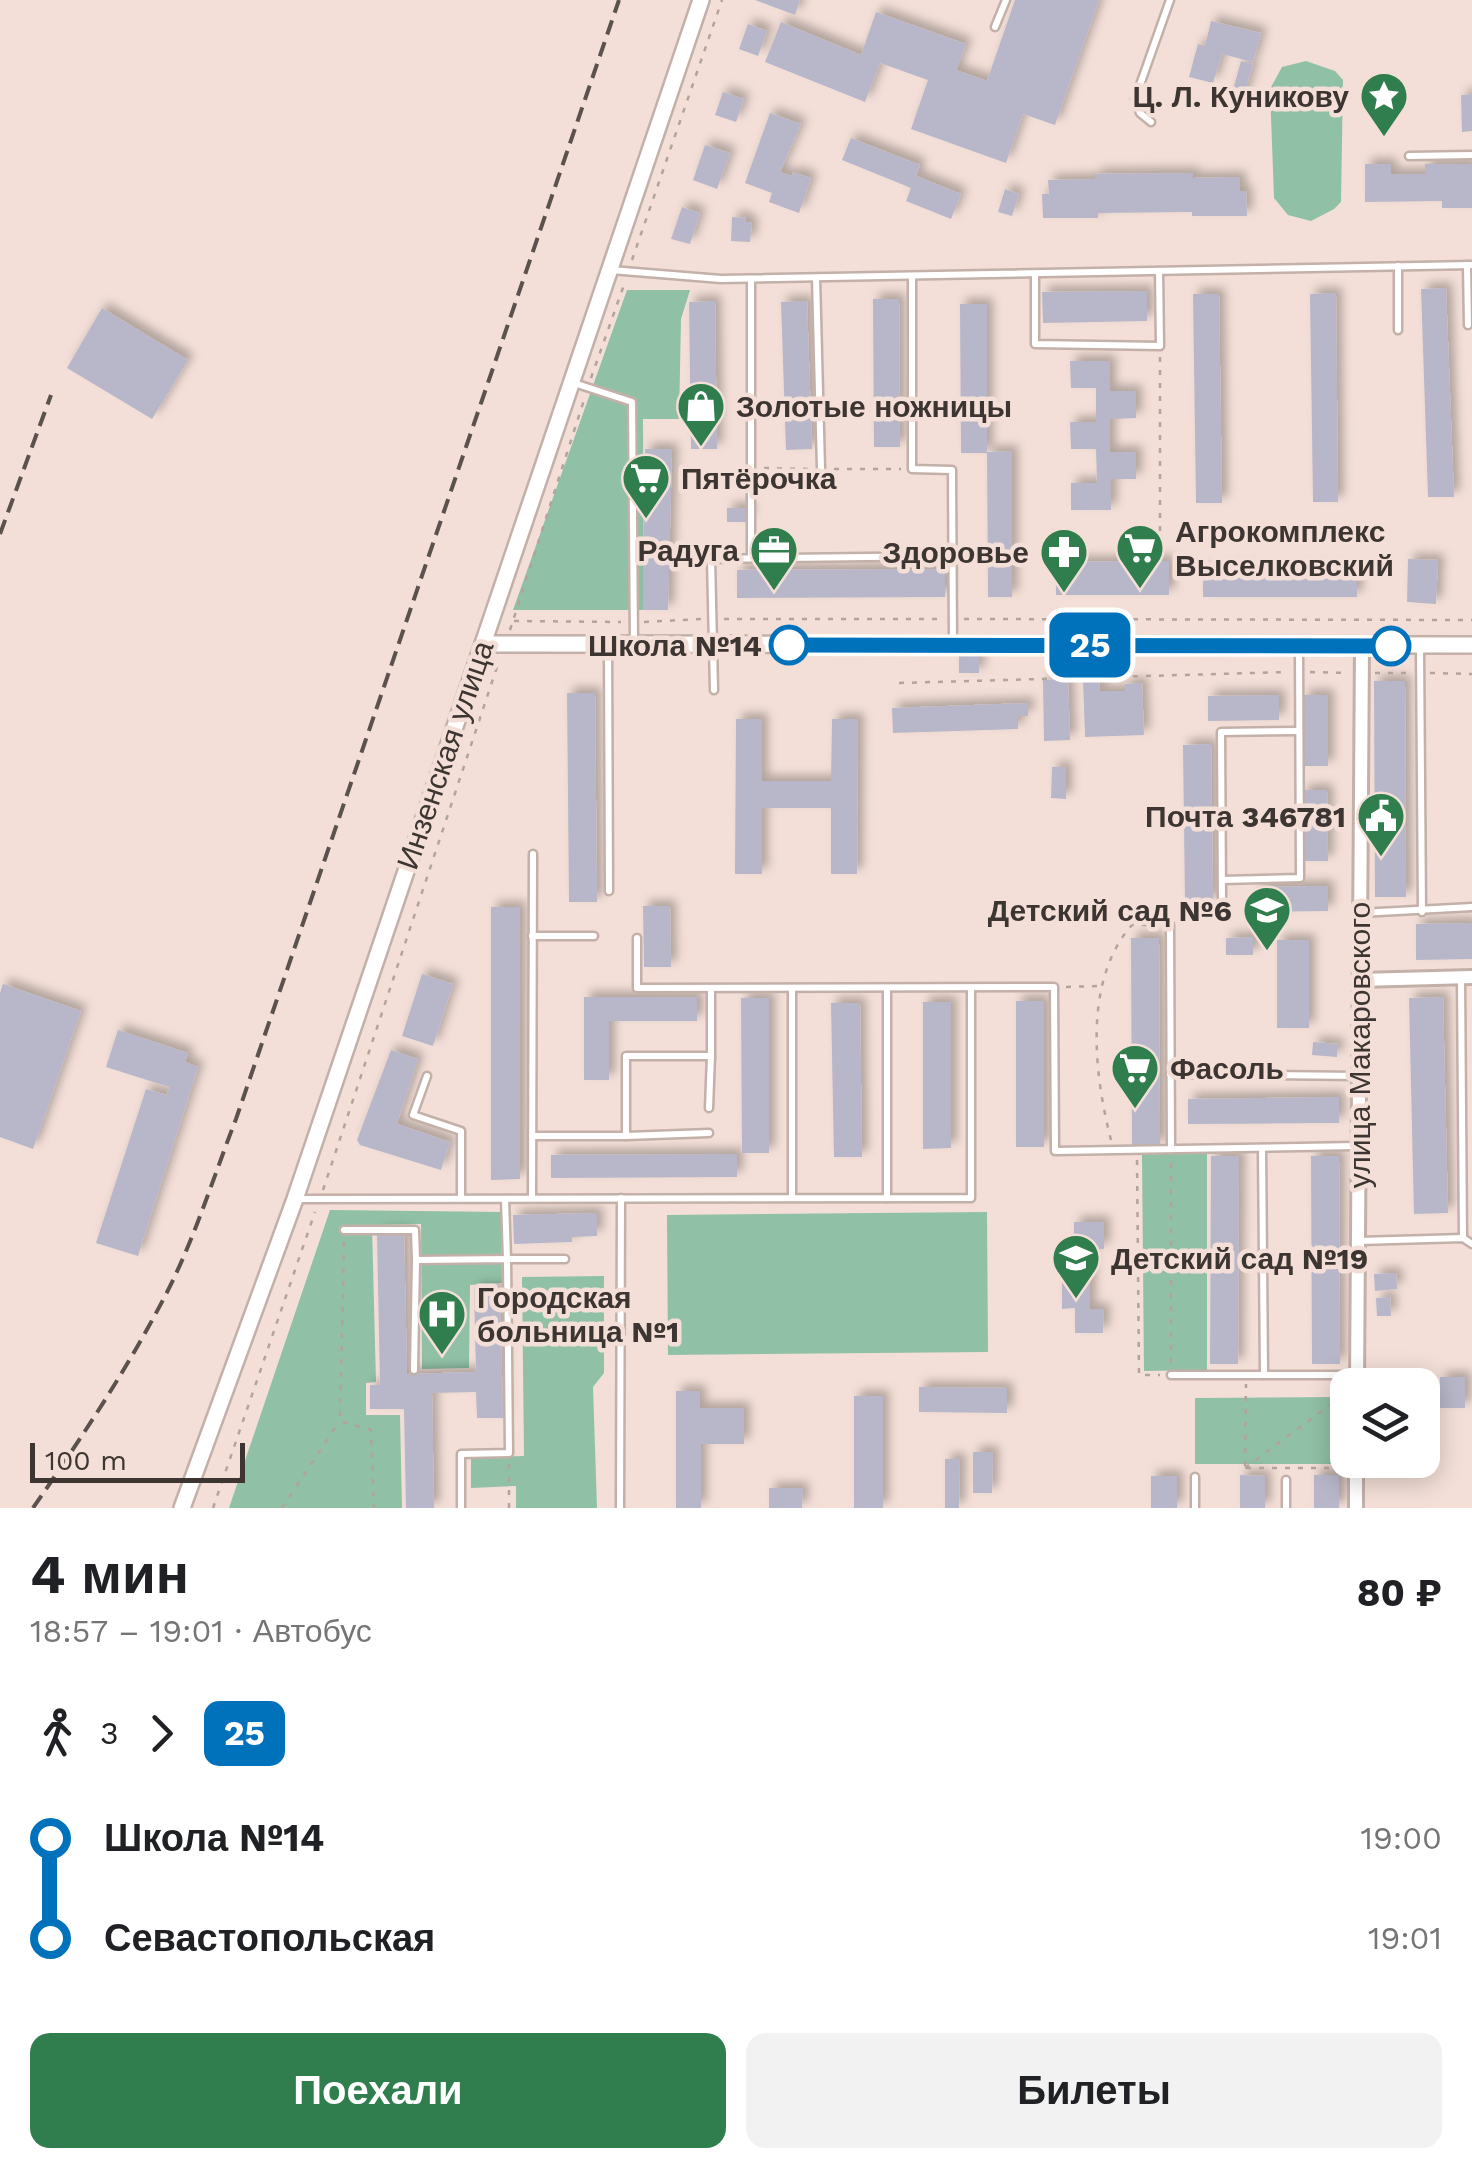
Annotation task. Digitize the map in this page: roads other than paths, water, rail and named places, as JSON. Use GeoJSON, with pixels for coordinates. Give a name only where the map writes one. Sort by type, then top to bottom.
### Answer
{"type":"FeatureCollection","features":[{"type":"Feature","properties":{"kind":"street","name":"Инзенская улица"},"geometry":{"type":"LineString","coordinates":[[182,1508],[294,1199],[483,644],[580,385],[610,270],[701,0]]}},
{"type":"Feature","properties":{"kind":"street"},"geometry":{"type":"LineString","coordinates":[[483,644],[1472,645]]}},
{"type":"Feature","properties":{"kind":"street","name":"улица Макаровского"},"geometry":{"type":"LineString","coordinates":[[1357,1368],[1362,646]]}},
{"type":"Feature","properties":{"kind":"street"},"geometry":{"type":"LineString","coordinates":[[1360,980],[1467,977]]}},
{"type":"Feature","properties":{"kind":"street"},"geometry":{"type":"LineString","coordinates":[[1353,1478],[1356,1508]]}},
{"type":"Feature","properties":{"kind":"lane"},"geometry":{"type":"LineString","coordinates":[[994,27],[1006,0]]}},
{"type":"Feature","properties":{"kind":"lane"},"geometry":{"type":"LineString","coordinates":[[1151,122],[1140,113],[1136,99],[1170,0]]}},
{"type":"Feature","properties":{"kind":"lane"},"geometry":{"type":"LineString","coordinates":[[1409,156],[1472,155]]}},
{"type":"Feature","properties":{"kind":"lane"},"geometry":{"type":"LineString","coordinates":[[610,270],[750,279],[1470,265],[1468,324]]}},
{"type":"Feature","properties":{"kind":"lane"},"geometry":{"type":"LineString","coordinates":[[1398,266],[1398,330]]}},
{"type":"Feature","properties":{"kind":"lane"},"geometry":{"type":"LineString","coordinates":[[1035,274],[1034,344],[1160,346],[1159,270]]}},
{"type":"Feature","properties":{"kind":"lane"},"geometry":{"type":"LineString","coordinates":[[912,277],[912,469],[952,470],[953,645]]}},
{"type":"Feature","properties":{"kind":"lane"},"geometry":{"type":"LineString","coordinates":[[816,278],[821,469]]}},
{"type":"Feature","properties":{"kind":"lane"},"geometry":{"type":"LineString","coordinates":[[750,279],[752,558]]}},
{"type":"Feature","properties":{"kind":"lane"},"geometry":{"type":"LineString","coordinates":[[580,385],[632,402],[634,644]]}},
{"type":"Feature","properties":{"kind":"lane"},"geometry":{"type":"LineString","coordinates":[[714,690],[710,559],[952,556]]}},
{"type":"Feature","properties":{"kind":"lane"},"geometry":{"type":"LineString","coordinates":[[608,644],[609,891]]}},
{"type":"Feature","properties":{"kind":"lane"},"geometry":{"type":"LineString","coordinates":[[1222,880],[1300,878],[1299,645]]}},
{"type":"Feature","properties":{"kind":"lane"},"geometry":{"type":"LineString","coordinates":[[1420,646],[1422,912]]}},
{"type":"Feature","properties":{"kind":"lane"},"geometry":{"type":"LineString","coordinates":[[1222,899],[1222,732],[1299,731]]}},
{"type":"Feature","properties":{"kind":"lane"},"geometry":{"type":"LineString","coordinates":[[532,1198],[533,854]]}},
{"type":"Feature","properties":{"kind":"lane"},"geometry":{"type":"LineString","coordinates":[[1360,913],[1472,907]]}},
{"type":"Feature","properties":{"kind":"lane"},"geometry":{"type":"LineString","coordinates":[[1170,925],[1171,1149]]}},
{"type":"Feature","properties":{"kind":"lane"},"geometry":{"type":"LineString","coordinates":[[532,936],[594,936]]}},
{"type":"Feature","properties":{"kind":"lane"},"geometry":{"type":"LineString","coordinates":[[636,938],[636,988],[1054,987],[1054,1151],[1358,1146]]}},
{"type":"Feature","properties":{"kind":"lane"},"geometry":{"type":"LineString","coordinates":[[1463,1238],[1467,977]]}},
{"type":"Feature","properties":{"kind":"lane"},"geometry":{"type":"LineString","coordinates":[[709,1108],[711,988]]}},
{"type":"Feature","properties":{"kind":"lane"},"geometry":{"type":"LineString","coordinates":[[792,988],[792,1198]]}},
{"type":"Feature","properties":{"kind":"lane"},"geometry":{"type":"LineString","coordinates":[[886,1198],[887,988]]}},
{"type":"Feature","properties":{"kind":"lane"},"geometry":{"type":"LineString","coordinates":[[294,1199],[971,1198],[972,988]]}},
{"type":"Feature","properties":{"kind":"lane"},"geometry":{"type":"LineString","coordinates":[[626,1136],[626,1056],[711,1056]]}},
{"type":"Feature","properties":{"kind":"lane"},"geometry":{"type":"LineString","coordinates":[[1170,1074],[1359,1076]]}},
{"type":"Feature","properties":{"kind":"lane"},"geometry":{"type":"LineString","coordinates":[[427,1076],[413,1114],[460,1131],[461,1198]]}},
{"type":"Feature","properties":{"kind":"lane"},"geometry":{"type":"LineString","coordinates":[[532,1136],[708,1133]]}},
{"type":"Feature","properties":{"kind":"lane"},"geometry":{"type":"LineString","coordinates":[[1262,1148],[1264,1375]]}},
{"type":"Feature","properties":{"kind":"lane"},"geometry":{"type":"LineString","coordinates":[[462,1508],[461,1454],[509,1453],[505,1198]]}},
{"type":"Feature","properties":{"kind":"lane"},"geometry":{"type":"LineString","coordinates":[[620,1198],[620,1508]]}},
{"type":"Feature","properties":{"kind":"lane"},"geometry":{"type":"LineString","coordinates":[[344,1230],[415,1230],[414,1370]]}},
{"type":"Feature","properties":{"kind":"lane"},"geometry":{"type":"LineString","coordinates":[[1358,1241],[1463,1238],[1472,1244]]}},
{"type":"Feature","properties":{"kind":"lane"},"geometry":{"type":"LineString","coordinates":[[416,1260],[565,1259]]}},
{"type":"Feature","properties":{"kind":"lane"},"geometry":{"type":"LineString","coordinates":[[508,1339],[609,1336]]}},
{"type":"Feature","properties":{"kind":"lane"},"geometry":{"type":"LineString","coordinates":[[1171,1375],[1330,1379]]}},
{"type":"Feature","properties":{"kind":"lane"},"geometry":{"type":"LineString","coordinates":[[1194,1508],[1195,1478]]}},
{"type":"Feature","properties":{"kind":"lane"},"geometry":{"type":"LineString","coordinates":[[1286,1480],[1286,1508]]}},
{"type":"Feature","properties":{"kind":"railway"},"geometry":{"type":"LineString","coordinates":[[33,1508],[134,1352],[194,1232],[619,0]]}},
{"type":"Feature","properties":{"kind":"railway"},"geometry":{"type":"LineString","coordinates":[[0,534],[51,395]]}},
{"type":"Feature","properties":{"kind":"place","name":"Ц. Л. Куникову"},"geometry":{"type":"Point","coordinates":[1384,138]}},
{"type":"Feature","properties":{"kind":"place","name":"Золотые ножницы"},"geometry":{"type":"Point","coordinates":[701,448]}},
{"type":"Feature","properties":{"kind":"place","name":"Пятёрочка"},"geometry":{"type":"Point","coordinates":[646,520]}},
{"type":"Feature","properties":{"kind":"place","name":"Агрокомплекс Выселковский"},"geometry":{"type":"Point","coordinates":[1140,590]}},
{"type":"Feature","properties":{"kind":"place","name":"Радуга"},"geometry":{"type":"Point","coordinates":[774,592]}},
{"type":"Feature","properties":{"kind":"place","name":"Здоровье"},"geometry":{"type":"Point","coordinates":[1064,594]}},
{"type":"Feature","properties":{"kind":"place","name":"Школа №14"},"geometry":{"type":"Point","coordinates":[789,645]}},
{"type":"Feature","properties":{"kind":"place","name":"Почта 346781"},"geometry":{"type":"Point","coordinates":[1381,858]}},
{"type":"Feature","properties":{"kind":"place","name":"Детский сад №6"},"geometry":{"type":"Point","coordinates":[1267,952]}},
{"type":"Feature","properties":{"kind":"place","name":"Фасоль"},"geometry":{"type":"Point","coordinates":[1135,1110]}},
{"type":"Feature","properties":{"kind":"place","name":"Детский сад №19"},"geometry":{"type":"Point","coordinates":[1076,1300]}},
{"type":"Feature","properties":{"kind":"place","name":"Городская больница №1"},"geometry":{"type":"Point","coordinates":[442,1356]}}]}
